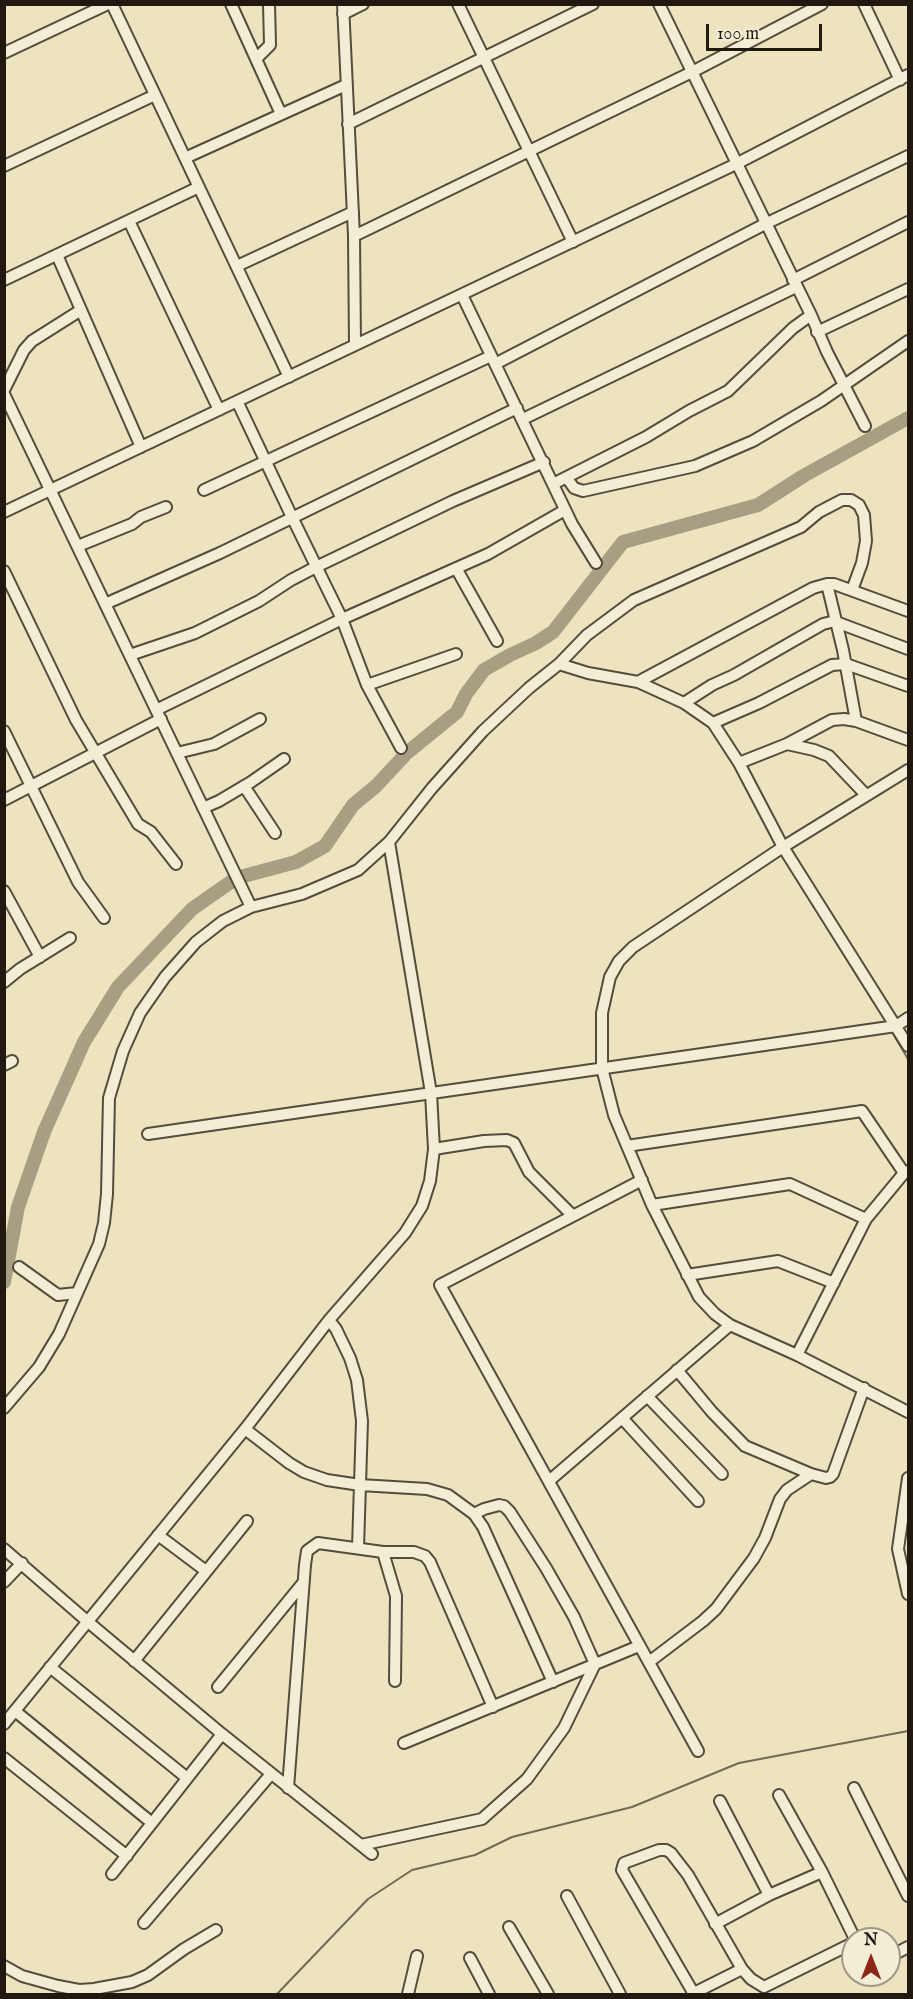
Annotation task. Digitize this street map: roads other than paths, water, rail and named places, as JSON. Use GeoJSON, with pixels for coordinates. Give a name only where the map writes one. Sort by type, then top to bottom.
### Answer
{"type":"FeatureCollection","features":[{"type":"Feature","properties":{"kind":"street"},"geometry":{"type":"LineString","coordinates":[[4,53],[110,4],[289,376]]}},
{"type":"Feature","properties":{"kind":"street"},"geometry":{"type":"LineString","coordinates":[[231,4],[282,114]]}},
{"type":"Feature","properties":{"kind":"street"},"geometry":{"type":"LineString","coordinates":[[256,59],[270,45],[269,4]]}},
{"type":"Feature","properties":{"kind":"street"},"geometry":{"type":"LineString","coordinates":[[355,345],[354,236],[343,9],[363,4]]}},
{"type":"Feature","properties":{"kind":"street"},"geometry":{"type":"LineString","coordinates":[[458,4],[573,242]]}},
{"type":"Feature","properties":{"kind":"street"},"geometry":{"type":"LineString","coordinates":[[348,124],[593,4]]}},
{"type":"Feature","properties":{"kind":"street"},"geometry":{"type":"LineString","coordinates":[[659,4],[811,315],[817,332],[865,426]]}},
{"type":"Feature","properties":{"kind":"street"},"geometry":{"type":"LineString","coordinates":[[354,236],[692,72],[822,4]]}},
{"type":"Feature","properties":{"kind":"street"},"geometry":{"type":"LineString","coordinates":[[4,512],[736,164],[904,78],[864,4]]}},
{"type":"Feature","properties":{"kind":"street"},"geometry":{"type":"LineString","coordinates":[[185,158],[346,86]]}},
{"type":"Feature","properties":{"kind":"street"},"geometry":{"type":"LineString","coordinates":[[4,166],[155,94]]}},
{"type":"Feature","properties":{"kind":"street"},"geometry":{"type":"LineString","coordinates":[[204,490],[493,360],[765,224],[909,156]]}},
{"type":"Feature","properties":{"kind":"street"},"geometry":{"type":"LineString","coordinates":[[4,280],[199,188]]}},
{"type":"Feature","properties":{"kind":"street"},"geometry":{"type":"LineString","coordinates":[[237,266],[352,212]]}},
{"type":"Feature","properties":{"kind":"street"},"geometry":{"type":"LineString","coordinates":[[129,221],[219,410]]}},
{"type":"Feature","properties":{"kind":"street"},"geometry":{"type":"LineString","coordinates":[[523,419],[794,283],[909,222]]}},
{"type":"Feature","properties":{"kind":"street"},"geometry":{"type":"LineString","coordinates":[[57,255],[141,447]]}},
{"type":"Feature","properties":{"kind":"street"},"geometry":{"type":"LineString","coordinates":[[817,332],[909,289]]}},
{"type":"Feature","properties":{"kind":"street"},"geometry":{"type":"LineString","coordinates":[[462,295],[565,510],[596,563]]}},
{"type":"Feature","properties":{"kind":"street"},"geometry":{"type":"LineString","coordinates":[[81,310],[32,341],[24,350],[6,398],[251,907]]}},
{"type":"Feature","properties":{"kind":"street"},"geometry":{"type":"LineString","coordinates":[[554,484],[646,437],[728,391],[793,328],[811,315]]}},
{"type":"Feature","properties":{"kind":"street"},"geometry":{"type":"LineString","coordinates":[[567,478],[574,488],[583,491],[695,466],[753,441],[821,401],[909,340]]}},
{"type":"Feature","properties":{"kind":"street"},"geometry":{"type":"LineString","coordinates":[[237,401],[342,619],[367,685],[401,748]]}},
{"type":"Feature","properties":{"kind":"street"},"geometry":{"type":"LineString","coordinates":[[105,604],[199,562],[517,408]]}},
{"type":"Feature","properties":{"kind":"street"},"geometry":{"type":"LineString","coordinates":[[130,655],[195,633],[259,601],[316,567],[453,501],[544,462]]}},
{"type":"Feature","properties":{"kind":"street"},"geometry":{"type":"LineString","coordinates":[[4,1408],[39,1367],[59,1334],[99,1244],[107,1194],[109,1098],[123,1051],[140,1013],[165,977],[196,942],[223,921],[251,907],[302,894],[358,870],[389,842],[483,730],[559,664],[587,635],[634,600],[801,527],[819,512],[842,500],[851,500],[859,505],[864,515],[866,541],[862,563],[852,591]]}},
{"type":"Feature","properties":{"kind":"street"},"geometry":{"type":"LineString","coordinates":[[78,546],[166,507]]}},
{"type":"Feature","properties":{"kind":"street"},"geometry":{"type":"LineString","coordinates":[[4,800],[342,619],[488,554],[565,510]]}},
{"type":"Feature","properties":{"kind":"street"},"geometry":{"type":"LineString","coordinates":[[456,568],[497,641]]}},
{"type":"Feature","properties":{"kind":"street"},"geometry":{"type":"LineString","coordinates":[[4,571],[76,720],[138,824],[151,832],[176,864]]}},
{"type":"Feature","properties":{"kind":"street"},"geometry":{"type":"LineString","coordinates":[[827,584],[846,664],[856,721]]}},
{"type":"Feature","properties":{"kind":"street"},"geometry":{"type":"LineString","coordinates":[[638,682],[813,588],[827,584],[834,584],[909,611]]}},
{"type":"Feature","properties":{"kind":"street"},"geometry":{"type":"LineString","coordinates":[[684,703],[823,624],[836,622],[909,649]]}},
{"type":"Feature","properties":{"kind":"street"},"geometry":{"type":"LineString","coordinates":[[367,685],[456,654]]}},
{"type":"Feature","properties":{"kind":"street"},"geometry":{"type":"LineString","coordinates":[[559,664],[588,673],[638,682],[684,703],[713,723],[739,763],[783,847],[909,1046]]}},
{"type":"Feature","properties":{"kind":"street"},"geometry":{"type":"LineString","coordinates":[[713,723],[759,703],[832,665],[846,664],[909,686]]}},
{"type":"Feature","properties":{"kind":"street"},"geometry":{"type":"LineString","coordinates":[[177,753],[214,744],[260,719]]}},
{"type":"Feature","properties":{"kind":"street"},"geometry":{"type":"LineString","coordinates":[[739,763],[787,744],[832,720],[856,721],[909,740]]}},
{"type":"Feature","properties":{"kind":"street"},"geometry":{"type":"LineString","coordinates":[[4,731],[78,882],[104,918]]}},
{"type":"Feature","properties":{"kind":"street"},"geometry":{"type":"LineString","coordinates":[[787,744],[829,756],[866,795]]}},
{"type":"Feature","properties":{"kind":"street"},"geometry":{"type":"LineString","coordinates":[[202,808],[219,801],[284,759]]}},
{"type":"Feature","properties":{"kind":"street"},"geometry":{"type":"LineString","coordinates":[[909,770],[783,847],[633,947],[619,961],[610,977],[603,1013],[602,1068],[614,1115],[627,1146],[652,1205],[699,1297],[715,1314],[730,1324],[909,1412]]}},
{"type":"Feature","properties":{"kind":"street"},"geometry":{"type":"LineString","coordinates":[[244,786],[275,833]]}},
{"type":"Feature","properties":{"kind":"street"},"geometry":{"type":"LineString","coordinates":[[4,1724],[245,1429],[329,1320],[405,1233],[422,1206],[430,1181],[434,1149],[431,1093],[389,842]]}},
{"type":"Feature","properties":{"kind":"street"},"geometry":{"type":"LineString","coordinates":[[4,891],[40,957]]}},
{"type":"Feature","properties":{"kind":"street"},"geometry":{"type":"LineString","coordinates":[[4,981],[70,938]]}},
{"type":"Feature","properties":{"kind":"street"},"geometry":{"type":"LineString","coordinates":[[148,1134],[896,1026],[909,1018]]}},
{"type":"Feature","properties":{"kind":"street"},"geometry":{"type":"LineString","coordinates":[[627,1146],[862,1111],[906,1172],[866,1219],[797,1355]]}},
{"type":"Feature","properties":{"kind":"street"},"geometry":{"type":"LineString","coordinates":[[434,1149],[484,1141],[507,1140],[514,1143],[529,1172],[573,1216]]}},
{"type":"Feature","properties":{"kind":"street"},"geometry":{"type":"LineString","coordinates":[[642,1180],[440,1285],[698,1751]]}},
{"type":"Feature","properties":{"kind":"street"},"geometry":{"type":"LineString","coordinates":[[652,1205],[790,1184],[866,1219]]}},
{"type":"Feature","properties":{"kind":"street"},"geometry":{"type":"LineString","coordinates":[[687,1275],[778,1261],[834,1283]]}},
{"type":"Feature","properties":{"kind":"street"},"geometry":{"type":"LineString","coordinates":[[19,1267],[58,1295],[77,1293]]}},
{"type":"Feature","properties":{"kind":"street"},"geometry":{"type":"LineString","coordinates":[[329,1320],[350,1358],[357,1380],[362,1421],[358,1548]]}},
{"type":"Feature","properties":{"kind":"street"},"geometry":{"type":"LineString","coordinates":[[549,1481],[730,1324]]}},
{"type":"Feature","properties":{"kind":"street"},"geometry":{"type":"LineString","coordinates":[[677,1370],[712,1412],[745,1446],[826,1478],[833,1474],[864,1388]]}},
{"type":"Feature","properties":{"kind":"street"},"geometry":{"type":"LineString","coordinates":[[647,1396],[722,1474]]}},
{"type":"Feature","properties":{"kind":"street"},"geometry":{"type":"LineString","coordinates":[[622,1418],[698,1502]]}},
{"type":"Feature","properties":{"kind":"street"},"geometry":{"type":"LineString","coordinates":[[245,1429],[304,1472],[327,1480],[360,1485],[427,1489],[448,1495],[474,1514],[483,1527],[553,1682]]}},
{"type":"Feature","properties":{"kind":"street"},"geometry":{"type":"LineString","coordinates":[[649,1662],[716,1609],[765,1538],[780,1499],[787,1490],[811,1474]]}},
{"type":"Feature","properties":{"kind":"street"},"geometry":{"type":"LineString","coordinates":[[909,1478],[898,1549],[909,1594]]}},
{"type":"Feature","properties":{"kind":"street"},"geometry":{"type":"LineString","coordinates":[[361,1845],[482,1819],[527,1779],[564,1728],[595,1664],[574,1617],[510,1512],[504,1506],[499,1505],[474,1514]]}},
{"type":"Feature","properties":{"kind":"street"},"geometry":{"type":"LineString","coordinates":[[134,1661],[247,1521]]}},
{"type":"Feature","properties":{"kind":"street"},"geometry":{"type":"LineString","coordinates":[[158,1535],[207,1571]]}},
{"type":"Feature","properties":{"kind":"street"},"geometry":{"type":"LineString","coordinates":[[288,1788],[304,1582],[308,1551],[318,1543],[383,1552],[414,1552],[425,1556],[430,1562],[493,1707]]}},
{"type":"Feature","properties":{"kind":"street"},"geometry":{"type":"LineString","coordinates":[[4,1549],[222,1734],[372,1854]]}},
{"type":"Feature","properties":{"kind":"street"},"geometry":{"type":"LineString","coordinates":[[383,1552],[396,1596],[395,1681]]}},
{"type":"Feature","properties":{"kind":"street"},"geometry":{"type":"LineString","coordinates":[[4,1582],[22,1563]]}},
{"type":"Feature","properties":{"kind":"street"},"geometry":{"type":"LineString","coordinates":[[218,1687],[304,1582]]}},
{"type":"Feature","properties":{"kind":"street"},"geometry":{"type":"LineString","coordinates":[[404,1743],[639,1646]]}},
{"type":"Feature","properties":{"kind":"street"},"geometry":{"type":"LineString","coordinates":[[50,1667],[187,1778]]}},
{"type":"Feature","properties":{"kind":"street"},"geometry":{"type":"LineString","coordinates":[[15,1711],[152,1823]]}},
{"type":"Feature","properties":{"kind":"street"},"geometry":{"type":"LineString","coordinates":[[112,1874],[222,1734]]}},
{"type":"Feature","properties":{"kind":"street"},"geometry":{"type":"LineString","coordinates":[[4,1758],[127,1856]]}},
{"type":"Feature","properties":{"kind":"street"},"geometry":{"type":"LineString","coordinates":[[144,1923],[271,1774]]}},
{"type":"Feature","properties":{"kind":"street"},"geometry":{"type":"LineString","coordinates":[[854,1788],[909,1896]]}},
{"type":"Feature","properties":{"kind":"street"},"geometry":{"type":"LineString","coordinates":[[779,1795],[822,1872],[849,1927]]}},
{"type":"Feature","properties":{"kind":"street"},"geometry":{"type":"LineString","coordinates":[[720,1801],[769,1895]]}},
{"type":"Feature","properties":{"kind":"street"},"geometry":{"type":"LineString","coordinates":[[742,1969],[693,1994],[622,1870],[624,1863],[659,1850],[671,1853],[688,1875],[742,1969],[764,1991],[841,1949]]}},
{"type":"Feature","properties":{"kind":"street"},"geometry":{"type":"LineString","coordinates":[[716,1924],[769,1895],[822,1872]]}},
{"type":"Feature","properties":{"kind":"street"},"geometry":{"type":"LineString","coordinates":[[567,1896],[620,1995]]}},
{"type":"Feature","properties":{"kind":"street"},"geometry":{"type":"LineString","coordinates":[[509,1927],[548,1995]]}},
{"type":"Feature","properties":{"kind":"street"},"geometry":{"type":"LineString","coordinates":[[4,1966],[56,1990],[94,1989],[132,1982],[148,1975],[184,1949],[216,1930]]}},
{"type":"Feature","properties":{"kind":"street"},"geometry":{"type":"LineString","coordinates":[[408,1995],[417,1956]]}},
{"type":"Feature","properties":{"kind":"street"},"geometry":{"type":"LineString","coordinates":[[471,1958],[489,1995]]}},
{"type":"Feature","properties":{"kind":"waterway"},"geometry":{"type":"LineString","coordinates":[[408,752],[457,712],[466,694],[484,670],[553,632],[623,542],[758,505],[805,475],[908,418]]}},
{"type":"Feature","properties":{"kind":"waterway"},"geometry":{"type":"LineString","coordinates":[[240,877],[296,862],[325,846],[353,805],[376,786],[404,756]]}},
{"type":"Feature","properties":{"kind":"waterway"},"geometry":{"type":"LineString","coordinates":[[4,1282],[18,1207],[44,1132],[84,1042],[118,987],[192,909],[235,879]]}},
{"type":"Feature","properties":{"kind":"waterway"},"geometry":{"type":"LineString","coordinates":[[836,942],[874,1003]]}},
{"type":"Feature","properties":{"kind":"waterway"},"geometry":{"type":"LineString","coordinates":[[892,1032],[908,1059]]}},
{"type":"Feature","properties":{"kind":"waterway"},"geometry":{"type":"LineString","coordinates":[[277,1994],[368,1899],[412,1870],[475,1855],[512,1837],[632,1807],[739,1763],[908,1731]]}}]}
